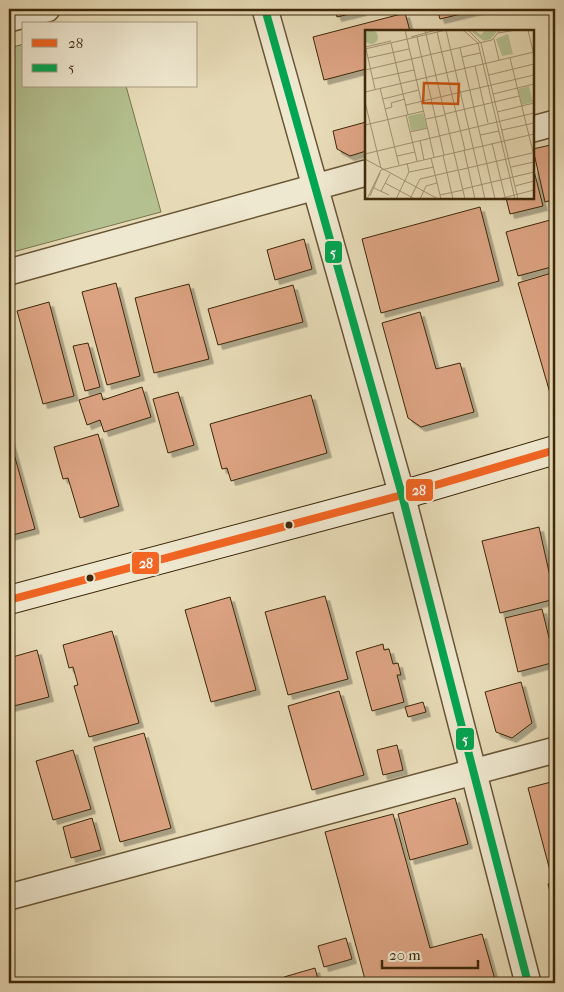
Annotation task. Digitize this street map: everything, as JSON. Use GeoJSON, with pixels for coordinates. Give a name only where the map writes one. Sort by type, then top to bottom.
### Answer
{"type":"FeatureCollection","features":[{"type":"Feature","properties":{"kind":"street"},"geometry":{"type":"LineString","coordinates":[[9,19],[47,9]]}},
{"type":"Feature","properties":{"kind":"street"},"geometry":{"type":"LineString","coordinates":[[265,9],[402,494],[528,983]]}},
{"type":"Feature","properties":{"kind":"street"},"geometry":{"type":"LineString","coordinates":[[534,129],[555,123]]}},
{"type":"Feature","properties":{"kind":"street"},"geometry":{"type":"LineString","coordinates":[[9,272],[365,173]]}},
{"type":"Feature","properties":{"kind":"street"},"geometry":{"type":"LineString","coordinates":[[9,600],[402,494],[555,450]]}},
{"type":"Feature","properties":{"kind":"street"},"geometry":{"type":"LineString","coordinates":[[9,897],[555,750]]}},
{"type":"Feature","properties":{"kind":"green space"},"geometry":{"type":"Polygon","coordinates":[[[22,45],[22,88],[127,88],[161,212],[9,253],[9,48],[22,45]]]}},
{"type":"Feature","properties":{"kind":"building"},"geometry":{"type":"Polygon","coordinates":[[[334,9],[361,9],[362,11],[337,17],[334,9]]]}},
{"type":"Feature","properties":{"kind":"building"},"geometry":{"type":"Polygon","coordinates":[[[437,9],[482,9],[440,19],[437,9]]]}},
{"type":"Feature","properties":{"kind":"building"},"geometry":{"type":"Polygon","coordinates":[[[405,13],[410,30],[365,30],[365,69],[324,80],[313,37],[405,13]]]}},
{"type":"Feature","properties":{"kind":"building"},"geometry":{"type":"Polygon","coordinates":[[[365,122],[365,151],[350,156],[337,149],[333,131],[365,122]]]}},
{"type":"Feature","properties":{"kind":"building"},"geometry":{"type":"Polygon","coordinates":[[[555,144],[555,199],[545,202],[534,149],[555,144]]]}},
{"type":"Feature","properties":{"kind":"building"},"geometry":{"type":"Polygon","coordinates":[[[534,171],[543,206],[510,214],[506,199],[534,199],[534,171]]]}},
{"type":"Feature","properties":{"kind":"building"},"geometry":{"type":"Polygon","coordinates":[[[555,206],[555,266],[518,276],[506,232],[554,219],[551,207],[555,206]]]}},
{"type":"Feature","properties":{"kind":"building"},"geometry":{"type":"Polygon","coordinates":[[[480,207],[499,281],[381,313],[362,239],[480,207]]]}},
{"type":"Feature","properties":{"kind":"building"},"geometry":{"type":"Polygon","coordinates":[[[304,239],[312,269],[275,280],[267,250],[304,239]]]}},
{"type":"Feature","properties":{"kind":"building"},"geometry":{"type":"Polygon","coordinates":[[[555,272],[555,391],[550,393],[518,283],[555,272]]]}},
{"type":"Feature","properties":{"kind":"building"},"geometry":{"type":"Polygon","coordinates":[[[116,283],[140,376],[107,385],[82,292],[116,283]]]}},
{"type":"Feature","properties":{"kind":"building"},"geometry":{"type":"Polygon","coordinates":[[[189,284],[209,359],[154,373],[135,298],[189,284]]]}},
{"type":"Feature","properties":{"kind":"building"},"geometry":{"type":"Polygon","coordinates":[[[293,285],[303,322],[218,345],[208,309],[293,285]]]}},
{"type":"Feature","properties":{"kind":"building"},"geometry":{"type":"Polygon","coordinates":[[[49,302],[74,396],[43,404],[17,311],[49,302]]]}},
{"type":"Feature","properties":{"kind":"building"},"geometry":{"type":"Polygon","coordinates":[[[420,312],[436,369],[460,363],[474,412],[421,427],[408,418],[382,323],[420,312]]]}},
{"type":"Feature","properties":{"kind":"building"},"geometry":{"type":"Polygon","coordinates":[[[88,343],[100,387],[85,391],[73,346],[88,343]]]}},
{"type":"Feature","properties":{"kind":"building"},"geometry":{"type":"Polygon","coordinates":[[[142,387],[151,417],[104,432],[100,420],[87,425],[79,400],[101,393],[103,400],[142,387]]]}},
{"type":"Feature","properties":{"kind":"building"},"geometry":{"type":"Polygon","coordinates":[[[178,392],[194,445],[168,453],[153,399],[178,392]]]}},
{"type":"Feature","properties":{"kind":"building"},"geometry":{"type":"Polygon","coordinates":[[[311,395],[327,453],[231,481],[227,468],[222,469],[210,424],[311,395]]]}},
{"type":"Feature","properties":{"kind":"building"},"geometry":{"type":"Polygon","coordinates":[[[98,434],[119,506],[80,518],[68,478],[63,479],[54,447],[98,434]]]}},
{"type":"Feature","properties":{"kind":"building"},"geometry":{"type":"Polygon","coordinates":[[[9,436],[35,529],[9,536],[9,436]]]}},
{"type":"Feature","properties":{"kind":"building"},"geometry":{"type":"Polygon","coordinates":[[[539,527],[555,599],[500,613],[482,541],[539,527]]]}},
{"type":"Feature","properties":{"kind":"building"},"geometry":{"type":"Polygon","coordinates":[[[555,550],[555,567],[551,551],[555,550]]]}},
{"type":"Feature","properties":{"kind":"building"},"geometry":{"type":"Polygon","coordinates":[[[325,596],[348,679],[288,695],[265,612],[325,596]]]}},
{"type":"Feature","properties":{"kind":"building"},"geometry":{"type":"Polygon","coordinates":[[[230,597],[256,690],[211,702],[185,610],[230,597]]]}},
{"type":"Feature","properties":{"kind":"building"},"geometry":{"type":"Polygon","coordinates":[[[542,609],[555,662],[518,672],[505,618],[542,609]]]}},
{"type":"Feature","properties":{"kind":"building"},"geometry":{"type":"Polygon","coordinates":[[[112,631],[139,723],[89,737],[74,686],[78,685],[73,667],[69,668],[63,645],[112,631]]]}},
{"type":"Feature","properties":{"kind":"building"},"geometry":{"type":"Polygon","coordinates":[[[383,644],[384,650],[389,649],[393,664],[398,663],[401,675],[397,675],[404,702],[372,711],[356,652],[383,644]]]}},
{"type":"Feature","properties":{"kind":"building"},"geometry":{"type":"Polygon","coordinates":[[[37,650],[49,697],[10,707],[9,658],[37,650]]]}},
{"type":"Feature","properties":{"kind":"building"},"geometry":{"type":"Polygon","coordinates":[[[521,682],[532,723],[512,738],[496,732],[485,692],[521,682]]]}},
{"type":"Feature","properties":{"kind":"building"},"geometry":{"type":"Polygon","coordinates":[[[339,691],[364,775],[312,790],[288,706],[339,691]]]}},
{"type":"Feature","properties":{"kind":"building"},"geometry":{"type":"Polygon","coordinates":[[[423,702],[426,712],[408,717],[405,707],[423,702]]]}},
{"type":"Feature","properties":{"kind":"building"},"geometry":{"type":"Polygon","coordinates":[[[144,733],[171,828],[120,842],[94,747],[144,733]]]}},
{"type":"Feature","properties":{"kind":"building"},"geometry":{"type":"Polygon","coordinates":[[[397,745],[403,770],[383,775],[377,750],[397,745]]]}},
{"type":"Feature","properties":{"kind":"building"},"geometry":{"type":"Polygon","coordinates":[[[73,750],[91,809],[53,820],[36,761],[73,750]]]}},
{"type":"Feature","properties":{"kind":"building"},"geometry":{"type":"Polygon","coordinates":[[[555,781],[554,908],[548,884],[553,882],[528,788],[555,781]]]}},
{"type":"Feature","properties":{"kind":"building"},"geometry":{"type":"Polygon","coordinates":[[[455,798],[468,844],[410,860],[398,814],[455,798]]]}},
{"type":"Feature","properties":{"kind":"building"},"geometry":{"type":"Polygon","coordinates":[[[393,814],[430,948],[482,934],[496,983],[366,983],[325,832],[393,814]]]}},
{"type":"Feature","properties":{"kind":"building"},"geometry":{"type":"Polygon","coordinates":[[[92,818],[101,850],[71,858],[63,827],[92,818]]]}},
{"type":"Feature","properties":{"kind":"building"},"geometry":{"type":"Polygon","coordinates":[[[346,938],[352,959],[324,967],[318,946],[346,938]]]}},
{"type":"Feature","properties":{"kind":"building"},"geometry":{"type":"Polygon","coordinates":[[[315,968],[319,983],[285,983],[284,977],[315,968]]]}},
{"type":"Feature","properties":{"kind":"transit line","name":"5"},"geometry":{"type":"LineString","coordinates":[[265,9],[402,495],[528,983]]}},
{"type":"Feature","properties":{"kind":"transit line","name":"28"},"geometry":{"type":"LineString","coordinates":[[9,600],[402,495],[555,450]]}}]}
